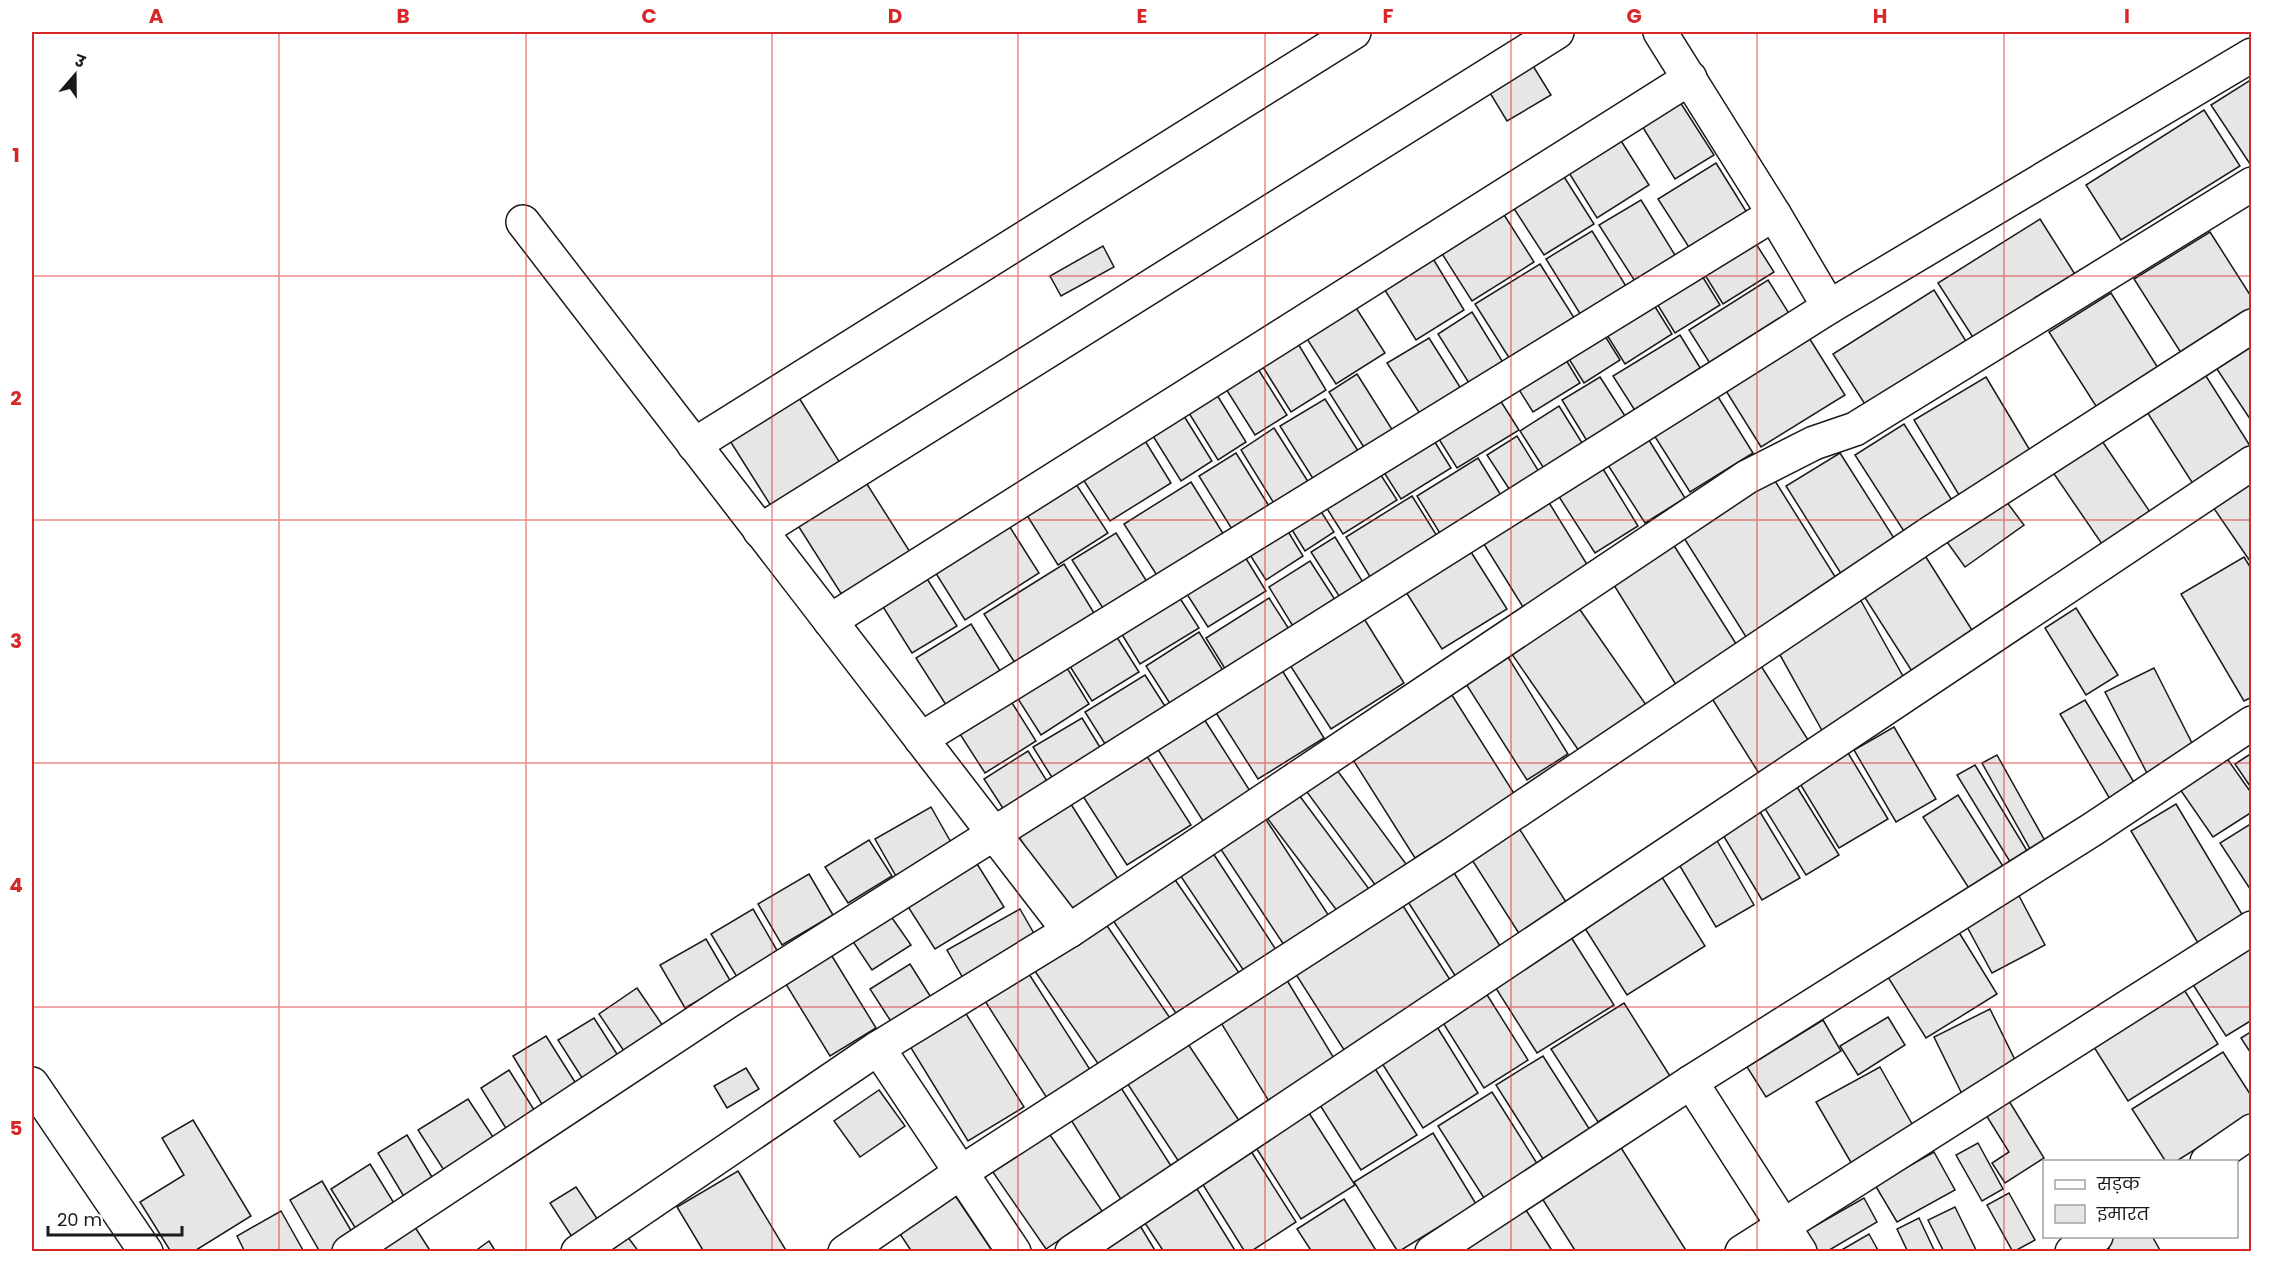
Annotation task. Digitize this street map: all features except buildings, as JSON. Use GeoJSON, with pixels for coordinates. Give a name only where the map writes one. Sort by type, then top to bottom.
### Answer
{"type":"FeatureCollection","features":[{"type":"Feature","properties":{"kind":"street"},"geometry":{"type":"LineString","coordinates":[[694,445],[1354,32]]}},
{"type":"Feature","properties":{"kind":"street"},"geometry":{"type":"LineString","coordinates":[[760,531],[1557,32]]}},
{"type":"Feature","properties":{"kind":"street"},"geometry":{"type":"LineString","coordinates":[[1660,32],[1774,214],[1829,307]]}},
{"type":"Feature","properties":{"kind":"street"},"geometry":{"type":"LineString","coordinates":[[349,1251],[727,1002],[1829,307],[2252,55]]}},
{"type":"Feature","properties":{"kind":"street"},"geometry":{"type":"LineString","coordinates":[[830,621],[1690,78]]}},
{"type":"Feature","properties":{"kind":"street"},"geometry":{"type":"LineString","coordinates":[[578,1251],[878,1048],[1069,931],[1747,477],[1814,443],[1855,429],[2252,184]]}},
{"type":"Feature","properties":{"kind":"street"},"geometry":{"type":"LineString","coordinates":[[921,739],[1774,214]]}},
{"type":"Feature","properties":{"kind":"street"},"geometry":{"type":"LineString","coordinates":[[523,222],[1069,931]]}},
{"type":"Feature","properties":{"kind":"street"},"geometry":{"type":"LineString","coordinates":[[845,1251],[960,1173],[1443,861],[1932,532],[2252,326]]}},
{"type":"Feature","properties":{"kind":"street"},"geometry":{"type":"LineString","coordinates":[[1072,1251],[2252,463]]}},
{"type":"Feature","properties":{"kind":"street"},"geometry":{"type":"LineString","coordinates":[[1432,1251],[1691,1082],[2093,829],[2252,723]]}},
{"type":"Feature","properties":{"kind":"street"},"geometry":{"type":"LineString","coordinates":[[1742,1251],[1792,1239],[2252,928]]}},
{"type":"Feature","properties":{"kind":"street"},"geometry":{"type":"LineString","coordinates":[[878,1048],[1014,1251]]}},
{"type":"Feature","properties":{"kind":"street"},"geometry":{"type":"LineString","coordinates":[[1691,1082],[1792,1239]]}},
{"type":"Feature","properties":{"kind":"street"},"geometry":{"type":"LineString","coordinates":[[32,1084],[146,1251]]}},
{"type":"Feature","properties":{"kind":"street"},"geometry":{"type":"LineString","coordinates":[[2208,1160],[2252,1131]]}},
{"type":"Feature","properties":{"kind":"street"},"geometry":{"type":"LineString","coordinates":[[2073,1251],[2093,1238]]}}]}
